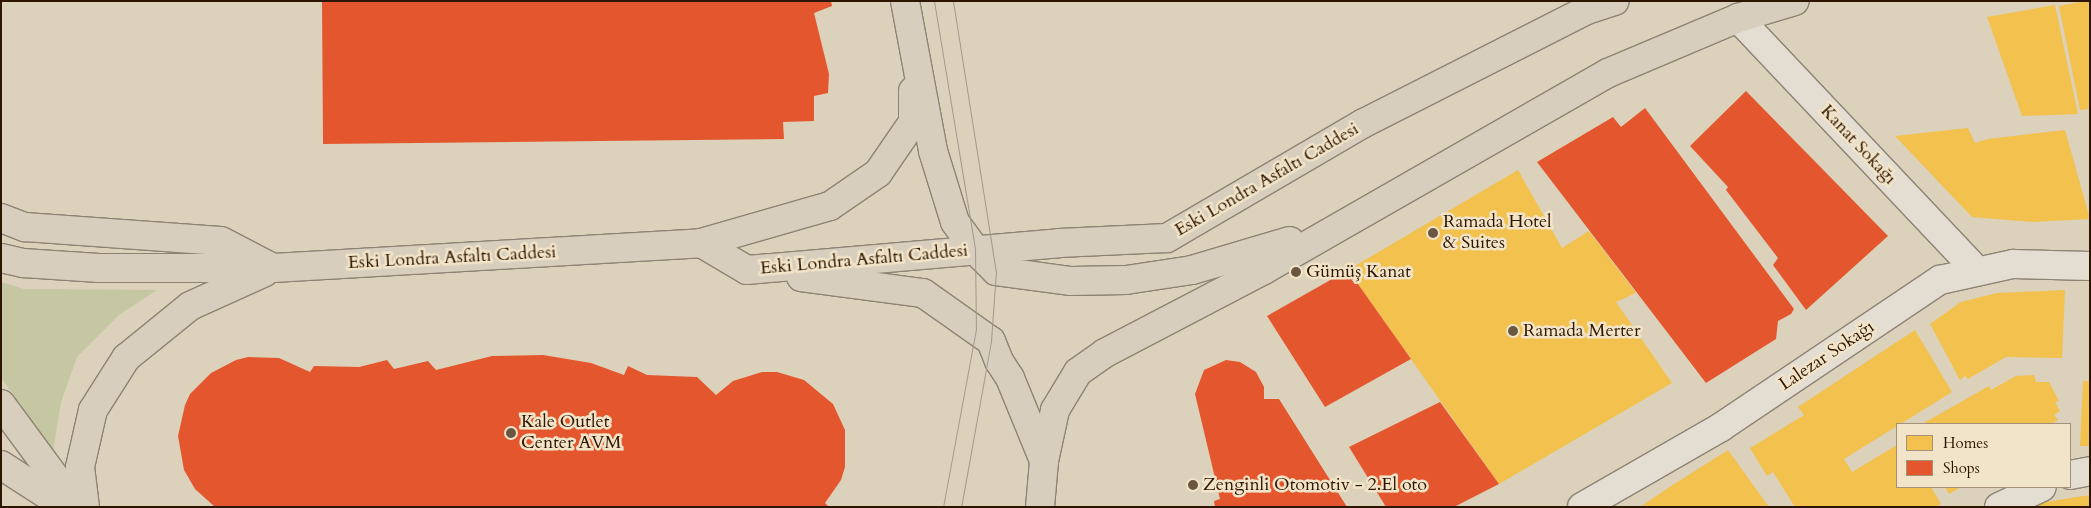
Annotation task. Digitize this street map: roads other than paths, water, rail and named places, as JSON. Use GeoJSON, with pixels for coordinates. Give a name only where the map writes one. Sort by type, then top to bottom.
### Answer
{"type":"FeatureCollection","features":[{"type":"Feature","properties":{"kind":"main road"},"geometry":{"type":"LineString","coordinates":[[905,1],[933,151],[955,222],[975,250],[996,271],[1025,277],[1071,281],[1126,280],[1192,270],[1257,253],[1360,215]]}},
{"type":"Feature","properties":{"kind":"main road","name":"Eski Londra Asfaltı Caddesi"},"geometry":{"type":"LineString","coordinates":[[1,258],[23,263],[99,268],[273,268],[701,243],[747,270],[975,250],[1168,238],[1362,124],[1587,10],[1616,1]]}},
{"type":"Feature","properties":{"kind":"main road"},"geometry":{"type":"LineString","coordinates":[[1040,507],[1044,461],[1055,410],[1078,372],[1141,332],[1264,270],[1608,73],[1738,18],[1795,1]]}},
{"type":"Feature","properties":{"kind":"main road"},"geometry":{"type":"LineString","coordinates":[[701,243],[830,206],[878,173],[913,122],[913,45]]}},
{"type":"Feature","properties":{"kind":"main road"},"geometry":{"type":"LineString","coordinates":[[1,218],[25,227],[221,241],[273,268]]}},
{"type":"Feature","properties":{"kind":"main road"},"geometry":{"type":"LineString","coordinates":[[85,507],[80,468],[92,410],[126,358],[190,306],[273,268]]}},
{"type":"Feature","properties":{"kind":"main road"},"geometry":{"type":"LineString","coordinates":[[747,270],[923,293],[991,341],[999,361],[1010,378],[1044,461]]}},
{"type":"Feature","properties":{"kind":"main road"},"geometry":{"type":"LineString","coordinates":[[1,404],[76,507]]}},
{"type":"Feature","properties":{"kind":"main road"},"geometry":{"type":"LineString","coordinates":[[1,465],[66,507]]}},
{"type":"Feature","properties":{"kind":"street","name":"Kanat Sokağı"},"geometry":{"type":"LineString","coordinates":[[1738,18],[1977,271]]}},
{"type":"Feature","properties":{"kind":"street","name":"Lalezar Sokağı"},"geometry":{"type":"LineString","coordinates":[[1582,507],[1721,427],[1940,280],[2013,264],[2090,266]]}},
{"type":"Feature","properties":{"kind":"street"},"geometry":{"type":"LineString","coordinates":[[2071,475],[2090,471]]}},
{"type":"Feature","properties":{"kind":"street"},"geometry":{"type":"LineString","coordinates":[[1998,507],[2040,488]]}},
{"type":"Feature","properties":{"kind":"tram line"},"geometry":{"type":"LineString","coordinates":[[934,1],[975,250],[976,329],[943,507]]}},
{"type":"Feature","properties":{"kind":"tram line"},"geometry":{"type":"LineString","coordinates":[[953,1],[996,271],[991,341],[961,507]]}},
{"type":"Feature","properties":{"kind":"place","name":"Ramada Hotel & Suites"},"geometry":{"type":"Point","coordinates":[1433,233]}},
{"type":"Feature","properties":{"kind":"place","name":"Gümüş Kanat"},"geometry":{"type":"Point","coordinates":[1296,272]}},
{"type":"Feature","properties":{"kind":"place","name":"Ramada Merter"},"geometry":{"type":"Point","coordinates":[1513,331]}},
{"type":"Feature","properties":{"kind":"place","name":"Kale Outlet Center AVM"},"geometry":{"type":"Point","coordinates":[511,433]}},
{"type":"Feature","properties":{"kind":"place","name":"Zenginli Otomotiv - 2.El oto"},"geometry":{"type":"Point","coordinates":[1193,485]}}]}
